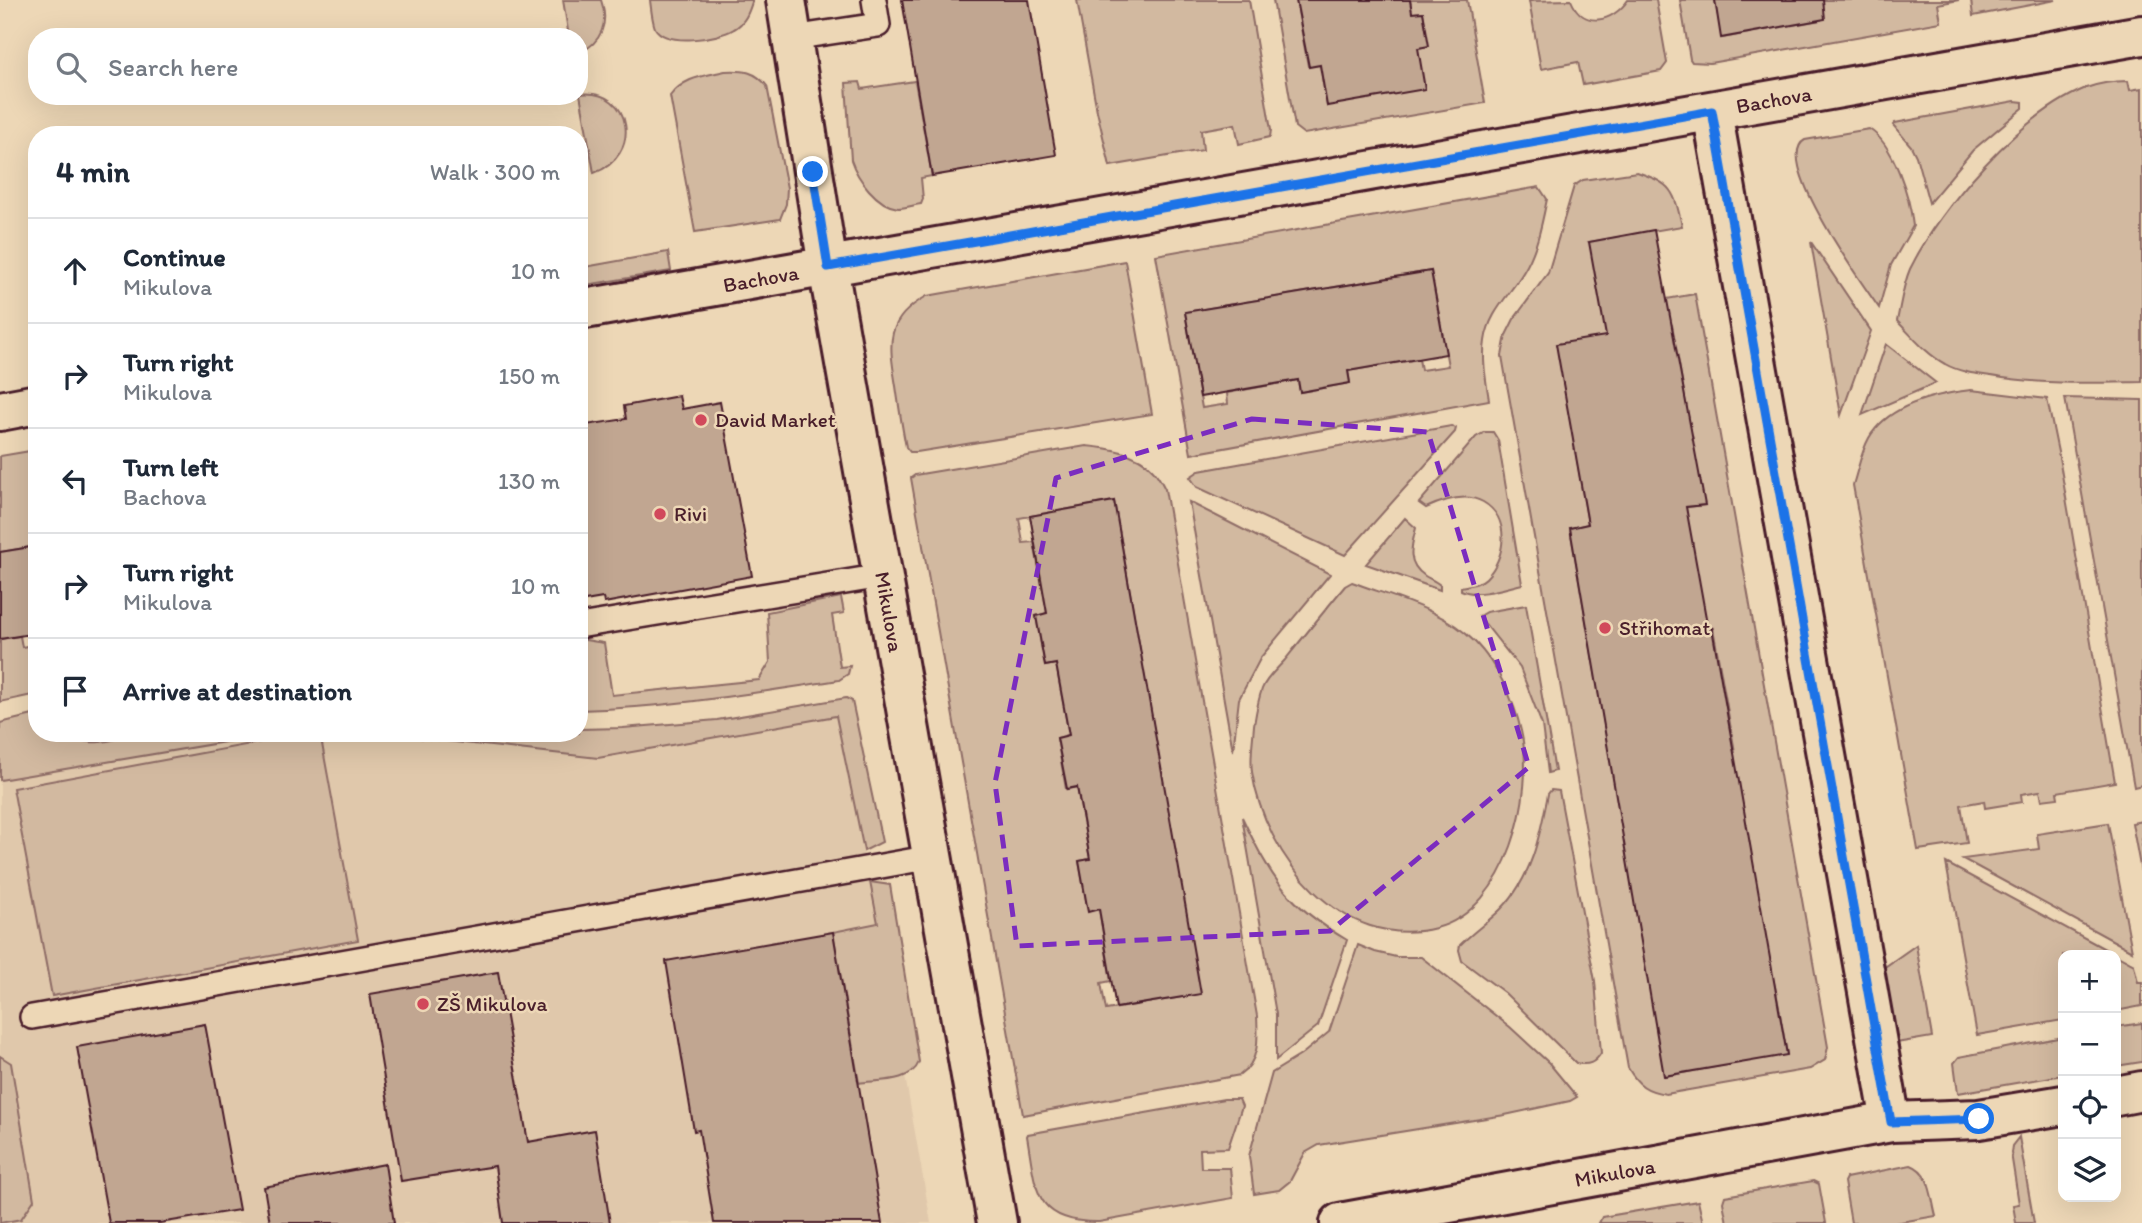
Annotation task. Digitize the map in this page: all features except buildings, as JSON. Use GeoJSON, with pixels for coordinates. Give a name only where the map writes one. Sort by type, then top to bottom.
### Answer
{"type":"FeatureCollection","features":[{"type":"Feature","properties":{"kind":"street","name":"Mikulova"},"geometry":{"type":"LineString","coordinates":[[786,0],[828,267],[997,1223]]}},
{"type":"Feature","properties":{"kind":"street","name":"Bachova"},"geometry":{"type":"LineString","coordinates":[[588,308],[2142,35]]}},
{"type":"Feature","properties":{"kind":"street"},"geometry":{"type":"LineString","coordinates":[[1712,111],[1891,1122]]}},
{"type":"Feature","properties":{"kind":"street"},"geometry":{"type":"LineString","coordinates":[[0,411],[28,406]]}},
{"type":"Feature","properties":{"kind":"street"},"geometry":{"type":"LineString","coordinates":[[2121,1095],[2142,1091]]}},
{"type":"Feature","properties":{"kind":"street","name":"Mikulova"},"geometry":{"type":"LineString","coordinates":[[1340,1223],[1891,1122],[1979,1119],[2058,1106]]}},
{"type":"Feature","properties":{"kind":"lane"},"geometry":{"type":"LineString","coordinates":[[792,38],[889,24],[874,0]]}},
{"type":"Feature","properties":{"kind":"lane"},"geometry":{"type":"LineString","coordinates":[[588,625],[882,576]]}},
{"type":"Feature","properties":{"kind":"lane"},"geometry":{"type":"LineString","coordinates":[[33,1017],[932,857]]}},
{"type":"Feature","properties":{"kind":"highlighted area"},"geometry":{"type":"Polygon","coordinates":[[[1252,419],[1428,432],[1529,767],[1330,931],[1017,946],[995,783],[1056,478],[1252,419]]]}},
{"type":"Feature","properties":{"kind":"shaded area"},"geometry":{"type":"Polygon","coordinates":[[[563,0],[601,0],[604,24],[593,44],[588,48],[588,28],[568,28],[563,0]]]}},
{"type":"Feature","properties":{"kind":"shaded area"},"geometry":{"type":"Polygon","coordinates":[[[650,0],[752,2],[738,27],[716,36],[681,39],[670,38],[655,28],[650,0]]]}},
{"type":"Feature","properties":{"kind":"shaded area"},"geometry":{"type":"Polygon","coordinates":[[[1077,0],[1249,0],[1270,137],[1239,144],[1235,124],[1201,130],[1203,150],[1110,166],[1077,0]]]}},
{"type":"Feature","properties":{"kind":"shaded area"},"geometry":{"type":"Polygon","coordinates":[[[1273,0],[1296,0],[1308,66],[1320,65],[1327,106],[1418,48],[1428,46],[1423,12],[1412,13],[1410,0],[1467,0],[1485,103],[1304,134],[1295,127],[1273,0]]]}},
{"type":"Feature","properties":{"kind":"shaded area"},"geometry":{"type":"Polygon","coordinates":[[[1571,0],[1583,16],[1598,20],[1614,14],[1628,0],[1656,0],[1667,63],[1661,71],[1583,85],[1578,62],[1541,69],[1529,1],[1571,0]]]}},
{"type":"Feature","properties":{"kind":"shaded area"},"geometry":{"type":"Polygon","coordinates":[[[1680,0],[1715,0],[1722,38],[1821,20],[1818,0],[1959,0],[1938,4],[1941,22],[1710,63],[1692,62],[1690,59],[1680,0]]]}},
{"type":"Feature","properties":{"kind":"shaded area"},"geometry":{"type":"Polygon","coordinates":[[[1971,0],[2056,0],[1973,16],[1971,0]]]}},
{"type":"Feature","properties":{"kind":"shaded area"},"geometry":{"type":"Polygon","coordinates":[[[725,71],[749,72],[767,86],[787,188],[786,204],[780,219],[695,232],[670,96],[688,81],[725,71]]]}},
{"type":"Feature","properties":{"kind":"shaded area"},"geometry":{"type":"Polygon","coordinates":[[[915,81],[932,176],[921,178],[921,204],[898,208],[875,197],[863,183],[851,160],[846,83],[860,82],[862,89],[915,81]]]}},
{"type":"Feature","properties":{"kind":"shaded area"},"geometry":{"type":"Polygon","coordinates":[[[2128,81],[2130,90],[2142,88],[2142,382],[2066,383],[2010,379],[1962,371],[1938,360],[1897,321],[1910,269],[1941,218],[1985,165],[2035,119],[2086,88],[2128,81]]]}},
{"type":"Feature","properties":{"kind":"shaded area"},"geometry":{"type":"Polygon","coordinates":[[[588,94],[598,95],[612,102],[621,112],[625,125],[625,139],[620,153],[609,165],[594,173],[588,126],[586,126],[582,105],[588,105],[588,94]]]}},
{"type":"Feature","properties":{"kind":"shaded area"},"geometry":{"type":"Polygon","coordinates":[[[2015,101],[2023,102],[2023,108],[1973,150],[1929,203],[1916,156],[1893,125],[2015,101]]]}},
{"type":"Feature","properties":{"kind":"shaded area"},"geometry":{"type":"Polygon","coordinates":[[[1869,129],[1878,136],[1893,159],[1904,187],[1913,226],[1891,265],[1879,308],[1840,250],[1810,195],[1800,171],[1798,151],[1805,140],[1869,129]]]}},
{"type":"Feature","properties":{"kind":"shaded area"},"geometry":{"type":"Polygon","coordinates":[[[1637,172],[1665,185],[1677,204],[1682,226],[1589,242],[1667,299],[1695,294],[1828,1047],[1825,1060],[1810,1069],[1666,1094],[1643,1086],[1628,1068],[1502,356],[1506,335],[1514,319],[1548,273],[1574,186],[1583,180],[1637,172]],[[1672,325],[1557,345],[1588,524],[1570,528],[1665,1076],[1787,1054],[1776,991],[1722,755],[1735,752],[1713,628],[1697,631],[1686,507],[1704,505],[1672,325]]]}},
{"type":"Feature","properties":{"kind":"shaded area"},"geometry":{"type":"Polygon","coordinates":[[[1539,187],[1547,199],[1539,236],[1529,263],[1495,312],[1487,331],[1484,355],[1489,400],[1191,454],[1156,255],[1539,187]],[[1431,271],[1185,312],[1202,408],[1228,404],[1227,393],[1298,380],[1300,392],[1350,383],[1348,371],[1419,359],[1421,370],[1448,366],[1431,271]]]}},
{"type":"Feature","properties":{"kind":"shaded area"},"geometry":{"type":"Polygon","coordinates":[[[1811,242],[1871,331],[1841,415],[1811,242]]]}},
{"type":"Feature","properties":{"kind":"shaded area"},"geometry":{"type":"Polygon","coordinates":[[[668,252],[671,271],[588,285],[588,266],[668,252]]]}},
{"type":"Feature","properties":{"kind":"shaded area"},"geometry":{"type":"Polygon","coordinates":[[[1125,261],[1152,414],[910,452],[906,447],[903,432],[891,345],[896,324],[913,305],[927,296],[1125,261]]]}},
{"type":"Feature","properties":{"kind":"shaded area"},"geometry":{"type":"Polygon","coordinates":[[[1886,344],[1936,383],[1862,415],[1886,344]]]}},
{"type":"Feature","properties":{"kind":"shaded area"},"geometry":{"type":"Polygon","coordinates":[[[1971,390],[2047,399],[2115,782],[2057,792],[2058,798],[2042,800],[2040,791],[2021,794],[2022,802],[1985,808],[1984,801],[1961,805],[1967,843],[1918,850],[1853,485],[1869,438],[1888,417],[1928,398],[1971,390]]]}},
{"type":"Feature","properties":{"kind":"shaded area"},"geometry":{"type":"Polygon","coordinates":[[[2065,398],[2142,400],[2142,785],[2134,787],[2065,398]]]}},
{"type":"Feature","properties":{"kind":"shaded area"},"geometry":{"type":"Polygon","coordinates":[[[1451,426],[1456,428],[1455,432],[1345,555],[1197,487],[1190,477],[1199,471],[1451,426]]]}},
{"type":"Feature","properties":{"kind":"shaded area"},"geometry":{"type":"Polygon","coordinates":[[[1485,432],[1493,432],[1498,440],[1522,584],[1475,593],[1461,590],[1461,587],[1481,582],[1493,570],[1501,549],[1502,528],[1498,518],[1492,509],[1476,499],[1462,497],[1426,508],[1419,503],[1476,437],[1485,432]]]}},
{"type":"Feature","properties":{"kind":"shaded area"},"geometry":{"type":"Polygon","coordinates":[[[1086,446],[1113,450],[1139,459],[1153,470],[1165,489],[1257,1016],[1254,1056],[1240,1075],[1023,1115],[911,478],[915,475],[1086,446]],[[1114,501],[1019,518],[1023,543],[1034,542],[1047,613],[1036,616],[1045,666],[1056,664],[1069,735],[1057,738],[1066,789],[1077,787],[1090,859],[1079,861],[1088,911],[1099,909],[1111,981],[1101,983],[1106,1010],[1200,994],[1114,501]]]}},
{"type":"Feature","properties":{"kind":"shaded area"},"geometry":{"type":"Polygon","coordinates":[[[28,451],[28,547],[0,552],[0,456],[28,451]]]}},
{"type":"Feature","properties":{"kind":"shaded area"},"geometry":{"type":"Polygon","coordinates":[[[1189,502],[1330,574],[1261,657],[1239,699],[1233,751],[1189,502]]]}},
{"type":"Feature","properties":{"kind":"shaded area"},"geometry":{"type":"Polygon","coordinates":[[[1405,518],[1416,528],[1412,560],[1419,571],[1440,585],[1440,590],[1366,564],[1405,518]]]}},
{"type":"Feature","properties":{"kind":"shaded area"},"geometry":{"type":"Polygon","coordinates":[[[1352,582],[1433,613],[1475,642],[1497,672],[1509,695],[1521,731],[1525,757],[1524,786],[1520,816],[1511,846],[1498,874],[1482,898],[1461,917],[1436,928],[1402,932],[1369,926],[1340,912],[1314,891],[1291,865],[1273,836],[1260,804],[1252,772],[1254,725],[1262,689],[1345,586],[1352,582]]]}},
{"type":"Feature","properties":{"kind":"shaded area"},"geometry":{"type":"Polygon","coordinates":[[[841,597],[844,613],[832,615],[840,667],[850,666],[848,674],[839,680],[742,695],[588,710],[588,640],[604,643],[612,695],[759,680],[770,662],[767,612],[841,597]]]}},
{"type":"Feature","properties":{"kind":"shaded area"},"geometry":{"type":"Polygon","coordinates":[[[1526,605],[1555,771],[1548,773],[1542,725],[1520,668],[1479,616],[1486,612],[1526,605]]]}},
{"type":"Feature","properties":{"kind":"shaded area"},"geometry":{"type":"Polygon","coordinates":[[[20,636],[22,647],[28,646],[28,696],[0,702],[0,639],[20,636]]]}},
{"type":"Feature","properties":{"kind":"shaded area"},"geometry":{"type":"Polygon","coordinates":[[[846,698],[852,701],[882,842],[864,851],[836,716],[598,758],[455,742],[588,742],[588,729],[717,720],[846,698]]]}},
{"type":"Feature","properties":{"kind":"shaded area"},"geometry":{"type":"Polygon","coordinates":[[[28,716],[28,742],[225,742],[0,780],[0,723],[28,716]]]}},
{"type":"Feature","properties":{"kind":"shaded area","name":"ZŠ Mikulova"},"geometry":{"type":"Polygon","coordinates":[[[836,716],[878,923],[833,932],[859,1083],[905,1076],[931,1223],[0,1223],[0,780],[225,742],[455,742],[598,758],[836,716]]]}},
{"type":"Feature","properties":{"kind":"shaded area"},"geometry":{"type":"Polygon","coordinates":[[[261,742],[322,742],[358,940],[52,996],[13,788],[261,742]]]}},
{"type":"Feature","properties":{"kind":"shaded area"},"geometry":{"type":"Polygon","coordinates":[[[1551,790],[1559,791],[1595,981],[1601,1053],[1588,1064],[1576,1063],[1505,993],[1462,961],[1459,950],[1460,945],[1501,909],[1520,884],[1533,855],[1551,790]]]}},
{"type":"Feature","properties":{"kind":"shaded area"},"geometry":{"type":"Polygon","coordinates":[[[1242,817],[1262,857],[1283,888],[1309,915],[1347,940],[1318,1026],[1276,1060],[1276,1014],[1242,817]]]}},
{"type":"Feature","properties":{"kind":"shaded area"},"geometry":{"type":"Polygon","coordinates":[[[2142,821],[2142,877],[2132,823],[2142,821]]]}},
{"type":"Feature","properties":{"kind":"shaded area"},"geometry":{"type":"Polygon","coordinates":[[[2108,823],[2132,951],[1963,859],[2039,849],[2037,834],[2108,823]]]}},
{"type":"Feature","properties":{"kind":"shaded area"},"geometry":{"type":"Polygon","coordinates":[[[1946,863],[2107,950],[2058,950],[2058,1021],[1977,1035],[1946,863]]]}},
{"type":"Feature","properties":{"kind":"shaded area"},"geometry":{"type":"Polygon","coordinates":[[[870,882],[890,885],[919,1062],[915,1069],[902,1077],[859,1083],[833,932],[878,923],[870,882]]]}},
{"type":"Feature","properties":{"kind":"shaded area"},"geometry":{"type":"Polygon","coordinates":[[[1358,945],[1396,957],[1421,957],[1510,1027],[1549,1063],[1577,1097],[1570,1101],[1505,1115],[1319,1145],[1305,1153],[1290,1181],[1279,1190],[1254,1194],[1249,1156],[1272,1073],[1301,1055],[1329,1032],[1358,945]]]}},
{"type":"Feature","properties":{"kind":"shaded area"},"geometry":{"type":"Polygon","coordinates":[[[1916,945],[1932,1037],[1896,1043],[1882,969],[1916,945]]]}},
{"type":"Feature","properties":{"kind":"shaded area"},"geometry":{"type":"Polygon","coordinates":[[[2121,958],[2134,965],[2138,982],[2142,982],[2142,1006],[2121,1010],[2121,958]]]}},
{"type":"Feature","properties":{"kind":"shaded area"},"geometry":{"type":"Polygon","coordinates":[[[2142,1023],[2142,1062],[2121,1065],[2121,1026],[2142,1023]]]}},
{"type":"Feature","properties":{"kind":"shaded area"},"geometry":{"type":"Polygon","coordinates":[[[2058,1038],[2058,1076],[1958,1093],[1954,1063],[1959,1057],[2058,1038]]]}},
{"type":"Feature","properties":{"kind":"shaded area"},"geometry":{"type":"Polygon","coordinates":[[[0,1056],[11,1063],[34,1200],[21,1219],[0,1223],[0,1056]]]}},
{"type":"Feature","properties":{"kind":"shaded area"},"geometry":{"type":"Polygon","coordinates":[[[1224,1099],[1239,1099],[1242,1106],[1228,1148],[1200,1149],[1201,1168],[1230,1168],[1233,1198],[1099,1222],[1077,1221],[1061,1216],[1050,1209],[1042,1199],[1036,1186],[1028,1134],[1224,1099]]]}},
{"type":"Feature","properties":{"kind":"shaded area"},"geometry":{"type":"Polygon","coordinates":[[[2019,1137],[2034,1223],[2016,1223],[2013,1205],[2019,1204],[2011,1153],[2012,1146],[2019,1137]]]}},
{"type":"Feature","properties":{"kind":"shaded area"},"geometry":{"type":"Polygon","coordinates":[[[1911,1165],[1918,1168],[1926,1179],[1936,1216],[1895,1223],[1851,1223],[1844,1182],[1846,1178],[1911,1165]]]}},
{"type":"Feature","properties":{"kind":"shaded area"},"geometry":{"type":"Polygon","coordinates":[[[1813,1181],[1819,1184],[1826,1223],[1727,1223],[1723,1202],[1725,1196],[1813,1181]]]}},
{"type":"Feature","properties":{"kind":"shaded area"},"geometry":{"type":"Polygon","coordinates":[[[1698,1201],[1703,1223],[1599,1223],[1602,1217],[1698,1201]]]}},
{"type":"Feature","properties":{"kind":"place","name":"David Market"},"geometry":{"type":"Point","coordinates":[701,420]}},
{"type":"Feature","properties":{"kind":"place","name":"Rivi"},"geometry":{"type":"Point","coordinates":[660,514]}},
{"type":"Feature","properties":{"kind":"place","name":"Střihomat"},"geometry":{"type":"Point","coordinates":[1605,628]}},
{"type":"Feature","properties":{"kind":"place","name":"ZŠ Mikulova"},"geometry":{"type":"Point","coordinates":[423,1004]}},
{"type":"Feature","properties":{"kind":"route"},"geometry":{"type":"LineString","coordinates":[[813,172],[828,267],[1712,111],[1891,1122],[1979,1119]]}}]}
